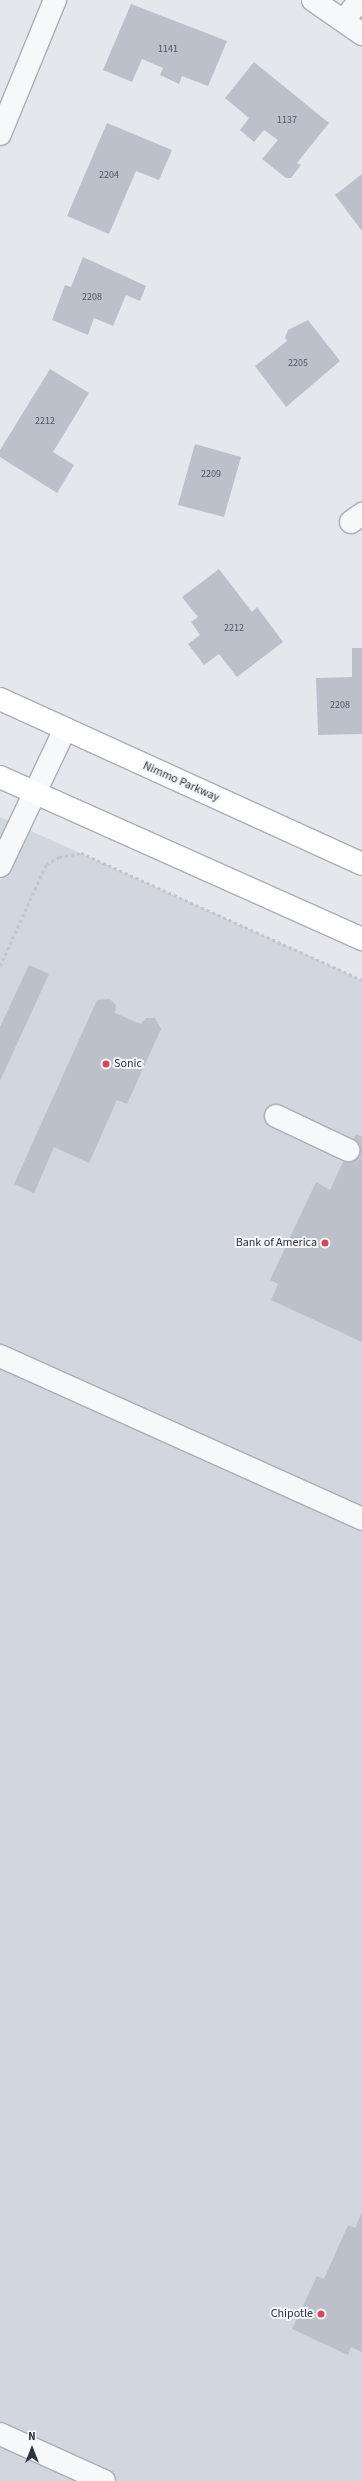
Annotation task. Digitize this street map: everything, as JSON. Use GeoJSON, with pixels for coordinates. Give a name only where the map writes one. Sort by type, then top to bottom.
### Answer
{"type":"FeatureCollection","features":[{"type":"Feature","properties":{"kind":"main road","name":"Nimmo Parkway"},"geometry":{"type":"LineString","coordinates":[[1,703],[65,729],[362,864]]}},
{"type":"Feature","properties":{"kind":"main road"},"geometry":{"type":"LineString","coordinates":[[0,777],[362,940]]}},
{"type":"Feature","properties":{"kind":"street"},"geometry":{"type":"LineString","coordinates":[[0,134],[56,0]]}},
{"type":"Feature","properties":{"kind":"street"},"geometry":{"type":"LineString","coordinates":[[313,0],[344,20],[362,34]]}},
{"type":"Feature","properties":{"kind":"street"},"geometry":{"type":"LineString","coordinates":[[344,20],[360,0]]}},
{"type":"Feature","properties":{"kind":"street"},"geometry":{"type":"LineString","coordinates":[[0,866],[65,729]]}},
{"type":"Feature","properties":{"kind":"street"},"geometry":{"type":"LineString","coordinates":[[276,1116],[348,1150]]}},
{"type":"Feature","properties":{"kind":"street"},"geometry":{"type":"LineString","coordinates":[[0,1356],[362,1520]]}},
{"type":"Feature","properties":{"kind":"street"},"geometry":{"type":"LineString","coordinates":[[0,2434],[104,2481]]}},
{"type":"Feature","properties":{"kind":"path"},"geometry":{"type":"LineString","coordinates":[[0,966],[46,864],[59,857],[81,853],[362,980]]}},
{"type":"Feature","properties":{"kind":"shaded area"},"geometry":{"type":"Polygon","coordinates":[[[0,817],[362,980],[362,2481],[0,2481],[0,817]]]}},
{"type":"Feature","properties":{"kind":"building"},"geometry":{"type":"Polygon","coordinates":[[[131,4],[227,41],[208,86],[182,76],[179,84],[160,75],[163,68],[142,59],[132,82],[103,70],[131,4]]]}},
{"type":"Feature","properties":{"kind":"building"},"geometry":{"type":"Polygon","coordinates":[[[254,62],[329,123],[297,163],[301,165],[291,178],[286,178],[262,159],[278,140],[264,130],[254,142],[240,130],[249,118],[225,98],[254,62]]]}},
{"type":"Feature","properties":{"kind":"building"},"geometry":{"type":"Polygon","coordinates":[[[107,123],[172,150],[159,180],[136,171],[109,234],[67,216],[107,123]]]}},
{"type":"Feature","properties":{"kind":"building"},"geometry":{"type":"Polygon","coordinates":[[[362,174],[362,231],[335,195],[362,174]]]}},
{"type":"Feature","properties":{"kind":"building"},"geometry":{"type":"Polygon","coordinates":[[[83,257],[146,286],[140,301],[126,295],[113,326],[94,318],[88,335],[52,320],[65,285],[71,287],[83,257]]]}},
{"type":"Feature","properties":{"kind":"building"},"geometry":{"type":"Polygon","coordinates":[[[308,320],[340,361],[286,407],[255,366],[287,341],[285,338],[288,330],[308,320]]]}},
{"type":"Feature","properties":{"kind":"building"},"geometry":{"type":"Polygon","coordinates":[[[50,369],[89,393],[53,452],[74,465],[57,493],[0,457],[0,450],[50,369]]]}},
{"type":"Feature","properties":{"kind":"building"},"geometry":{"type":"Polygon","coordinates":[[[195,444],[241,457],[224,517],[178,505],[195,444]]]}},
{"type":"Feature","properties":{"kind":"building"},"geometry":{"type":"Polygon","coordinates":[[[219,569],[252,612],[257,607],[283,642],[237,677],[219,654],[204,665],[188,644],[200,635],[191,622],[198,617],[182,597],[219,569]]]}},
{"type":"Feature","properties":{"kind":"building"},"geometry":{"type":"Polygon","coordinates":[[[352,648],[362,648],[362,734],[318,735],[316,678],[352,677],[352,648]]]}},
{"type":"Feature","properties":{"kind":"building"},"geometry":{"type":"Polygon","coordinates":[[[29,965],[49,974],[0,1081],[0,1027],[29,965]]]}},
{"type":"Feature","properties":{"kind":"building","name":"Sonic"},"geometry":{"type":"Polygon","coordinates":[[[110,999],[116,1005],[115,1013],[141,1024],[146,1018],[155,1018],[161,1029],[127,1104],[117,1100],[89,1163],[54,1147],[34,1193],[14,1184],[97,1000],[110,999]]]}},
{"type":"Feature","properties":{"kind":"building","name":"Bank of America"},"geometry":{"type":"Polygon","coordinates":[[[356,1134],[362,1137],[362,1342],[271,1300],[278,1284],[270,1280],[316,1182],[330,1190],[356,1134]]]}},
{"type":"Feature","properties":{"kind":"building"},"geometry":{"type":"Polygon","coordinates":[[[362,2212],[362,2352],[351,2347],[348,2355],[292,2329],[317,2276],[324,2279],[348,2225],[355,2228],[362,2212]]]}},
{"type":"Feature","properties":{"kind":"tunnel"},"geometry":{"type":"LineString","coordinates":[[348,1150],[362,1157]]}},
{"type":"Feature","properties":{"kind":"place","name":"Sonic"},"geometry":{"type":"Point","coordinates":[106,1064]}},
{"type":"Feature","properties":{"kind":"place","name":"Bank of America"},"geometry":{"type":"Point","coordinates":[325,1243]}},
{"type":"Feature","properties":{"kind":"place","name":"Chipotle"},"geometry":{"type":"Point","coordinates":[321,2314]}}]}
